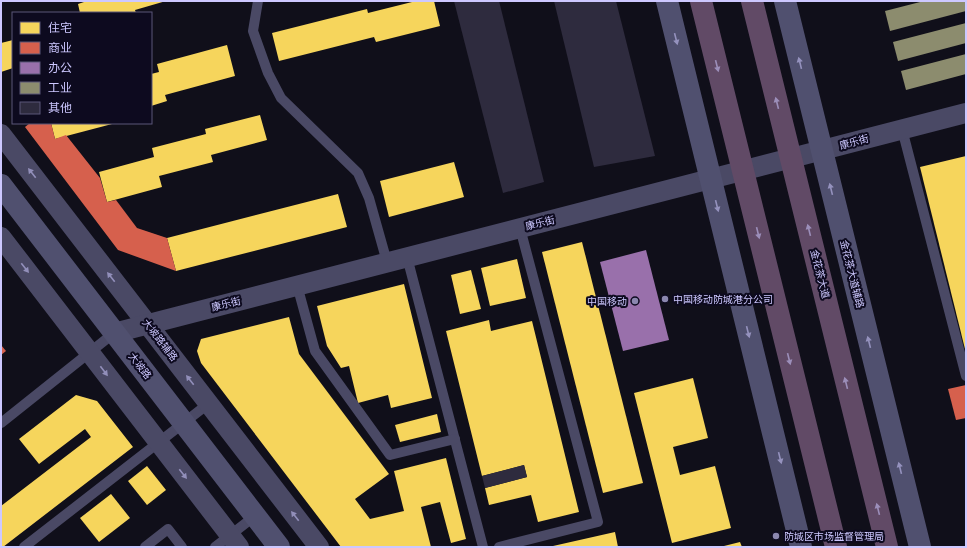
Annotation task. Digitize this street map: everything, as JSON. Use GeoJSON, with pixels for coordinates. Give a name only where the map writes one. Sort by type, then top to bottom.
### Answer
{"type":"FeatureCollection","features":[{"type":"Feature","properties":{"kind":"highway"},"geometry":{"type":"LineString","coordinates":[[701,1],[836,547]]}},
{"type":"Feature","properties":{"kind":"highway","name":"金花茶大道"},"geometry":{"type":"LineString","coordinates":[[752,1],[887,547]]}},
{"type":"Feature","properties":{"kind":"street"},"geometry":{"type":"LineString","coordinates":[[667,1],[801,547]]}},
{"type":"Feature","properties":{"kind":"street","name":"金花茶大道辅路"},"geometry":{"type":"LineString","coordinates":[[785,1],[920,547]]}},
{"type":"Feature","properties":{"kind":"street","name":"康乐街"},"geometry":{"type":"LineString","coordinates":[[114,333],[966,113]]}},
{"type":"Feature","properties":{"kind":"street","name":"大坡路辅路"},"geometry":{"type":"LineString","coordinates":[[1,134],[318,547]]}},
{"type":"Feature","properties":{"kind":"street","name":"大坡路"},"geometry":{"type":"LineString","coordinates":[[1,185],[279,547]]}},
{"type":"Feature","properties":{"kind":"street"},"geometry":{"type":"LineString","coordinates":[[1,237],[159,442],[228,543]]}},
{"type":"Feature","properties":{"kind":"lane"},"geometry":{"type":"LineString","coordinates":[[258,1],[253,31],[268,73],[281,98],[358,173],[369,198],[387,262]]}},
{"type":"Feature","properties":{"kind":"lane"},"geometry":{"type":"LineString","coordinates":[[902,129],[966,376]]}},
{"type":"Feature","properties":{"kind":"lane"},"geometry":{"type":"LineString","coordinates":[[499,547],[598,522],[520,228]]}},
{"type":"Feature","properties":{"kind":"lane"},"geometry":{"type":"LineString","coordinates":[[407,257],[483,547]]}},
{"type":"Feature","properties":{"kind":"lane"},"geometry":{"type":"LineString","coordinates":[[297,286],[315,351],[390,455],[455,439]]}},
{"type":"Feature","properties":{"kind":"lane"},"geometry":{"type":"LineString","coordinates":[[1,423],[114,333]]}},
{"type":"Feature","properties":{"kind":"lane"},"geometry":{"type":"LineString","coordinates":[[24,547],[208,404]]}},
{"type":"Feature","properties":{"kind":"lane"},"geometry":{"type":"LineString","coordinates":[[228,543],[255,516]]}},
{"type":"Feature","properties":{"kind":"lane"},"geometry":{"type":"LineString","coordinates":[[145,547],[168,529],[182,547]]}},
{"type":"Feature","properties":{"kind":"building: 住宅"},"geometry":{"type":"Polygon","coordinates":[[[87,1],[166,1],[135,10],[136,12],[80,12],[78,4],[87,1]]]}},
{"type":"Feature","properties":{"kind":"building: 住宅"},"geometry":{"type":"Polygon","coordinates":[[[416,1],[434,1],[440,26],[376,42],[374,37],[279,61],[272,33],[367,9],[368,13],[416,1]]]}},
{"type":"Feature","properties":{"kind":"building: 住宅"},"geometry":{"type":"Polygon","coordinates":[[[12,40],[12,68],[1,72],[1,43],[12,40]]]}},
{"type":"Feature","properties":{"kind":"building: 住宅"},"geometry":{"type":"Polygon","coordinates":[[[227,45],[235,76],[165,95],[167,101],[152,106],[152,74],[159,72],[157,64],[227,45]]]}},
{"type":"Feature","properties":{"kind":"building: 住宅"},"geometry":{"type":"Polygon","coordinates":[[[260,115],[267,140],[211,155],[213,162],[159,176],[162,187],[107,202],[99,172],[154,157],[152,148],[206,134],[205,129],[260,115]]]}},
{"type":"Feature","properties":{"kind":"building: 住宅"},"geometry":{"type":"Polygon","coordinates":[[[51,124],[112,124],[55,139],[51,124]]]}},
{"type":"Feature","properties":{"kind":"building: 住宅"},"geometry":{"type":"Polygon","coordinates":[[[966,156],[966,348],[965,349],[920,167],[966,156]]]}},
{"type":"Feature","properties":{"kind":"building: 住宅"},"geometry":{"type":"Polygon","coordinates":[[[454,162],[464,197],[389,217],[380,181],[454,162]]]}},
{"type":"Feature","properties":{"kind":"building: 住宅"},"geometry":{"type":"Polygon","coordinates":[[[338,194],[347,227],[176,271],[167,238],[338,194]]]}},
{"type":"Feature","properties":{"kind":"building: 住宅"},"geometry":{"type":"Polygon","coordinates":[[[582,242],[643,483],[603,493],[542,252],[582,242]]]}},
{"type":"Feature","properties":{"kind":"building: 住宅"},"geometry":{"type":"Polygon","coordinates":[[[517,259],[526,298],[490,306],[481,268],[517,259]]]}},
{"type":"Feature","properties":{"kind":"building: 住宅"},"geometry":{"type":"Polygon","coordinates":[[[471,270],[481,309],[460,314],[451,275],[471,270]]]}},
{"type":"Feature","properties":{"kind":"building: 住宅"},"geometry":{"type":"Polygon","coordinates":[[[404,284],[432,398],[391,408],[388,395],[358,403],[349,366],[341,368],[327,346],[317,306],[404,284]]]}},
{"type":"Feature","properties":{"kind":"building: 住宅"},"geometry":{"type":"Polygon","coordinates":[[[289,317],[299,354],[389,474],[355,499],[370,519],[404,511],[394,471],[446,458],[466,539],[451,543],[440,502],[421,507],[431,547],[341,547],[201,363],[197,351],[201,339],[289,317]]]}},
{"type":"Feature","properties":{"kind":"building: 住宅"},"geometry":{"type":"Polygon","coordinates":[[[489,320],[491,331],[532,321],[579,512],[538,522],[531,495],[489,505],[485,488],[527,477],[524,465],[482,476],[446,331],[489,320]]]}},
{"type":"Feature","properties":{"kind":"building: 住宅"},"geometry":{"type":"Polygon","coordinates":[[[693,378],[708,438],[673,447],[680,475],[715,466],[731,528],[672,543],[634,393],[693,378]]]}},
{"type":"Feature","properties":{"kind":"building: 住宅"},"geometry":{"type":"Polygon","coordinates":[[[76,395],[97,401],[133,447],[3,547],[1,545],[1,506],[91,437],[85,429],[39,464],[19,439],[76,395]]]}},
{"type":"Feature","properties":{"kind":"building: 住宅"},"geometry":{"type":"Polygon","coordinates":[[[437,414],[441,432],[400,442],[395,425],[437,414]]]}},
{"type":"Feature","properties":{"kind":"building: 住宅"},"geometry":{"type":"Polygon","coordinates":[[[147,466],[166,490],[147,505],[128,481],[147,466]]]}},
{"type":"Feature","properties":{"kind":"building: 住宅"},"geometry":{"type":"Polygon","coordinates":[[[111,494],[130,518],[99,542],[80,518],[111,494]]]}},
{"type":"Feature","properties":{"kind":"building: 住宅"},"geometry":{"type":"Polygon","coordinates":[[[615,532],[618,547],[553,547],[553,546],[615,532]]]}},
{"type":"Feature","properties":{"kind":"building: 住宅"},"geometry":{"type":"Polygon","coordinates":[[[740,542],[742,547],[724,547],[724,546],[740,542]]]}},
{"type":"Feature","properties":{"kind":"building: 商业"},"geometry":{"type":"Polygon","coordinates":[[[29,124],[51,124],[55,139],[66,135],[100,178],[107,202],[116,200],[137,228],[167,238],[176,271],[118,250],[25,127],[29,124]]]}},
{"type":"Feature","properties":{"kind":"building: 商业"},"geometry":{"type":"Polygon","coordinates":[[[1,345],[6,351],[1,355],[1,345]]]}},
{"type":"Feature","properties":{"kind":"building: 商业"},"geometry":{"type":"Polygon","coordinates":[[[966,385],[966,418],[956,420],[948,389],[966,385]]]}},
{"type":"Feature","properties":{"kind":"building: 办公","name":"中国移动"},"geometry":{"type":"Polygon","coordinates":[[[646,250],[669,340],[623,351],[600,262],[646,250]]]}},
{"type":"Feature","properties":{"kind":"building: 工业"},"geometry":{"type":"Polygon","coordinates":[[[924,1],[966,1],[966,11],[890,31],[885,11],[924,1]]]}},
{"type":"Feature","properties":{"kind":"building: 工业"},"geometry":{"type":"Polygon","coordinates":[[[966,23],[966,43],[898,61],[893,42],[966,23]]]}},
{"type":"Feature","properties":{"kind":"building: 工业"},"geometry":{"type":"Polygon","coordinates":[[[966,54],[966,74],[906,90],[901,71],[966,54]]]}},
{"type":"Feature","properties":{"kind":"building: 其他"},"geometry":{"type":"Polygon","coordinates":[[[454,1],[499,1],[544,182],[503,193],[454,1]]]}},
{"type":"Feature","properties":{"kind":"building: 其他"},"geometry":{"type":"Polygon","coordinates":[[[554,1],[616,1],[655,156],[594,167],[554,1]]]}},
{"type":"Feature","properties":{"kind":"building: 其他"},"geometry":{"type":"Polygon","coordinates":[[[524,465],[527,477],[485,488],[482,476],[524,465]]]}},
{"type":"Feature","properties":{"kind":"place","name":"中国移动防城港分公司"},"geometry":{"type":"Point","coordinates":[665,299]}},
{"type":"Feature","properties":{"kind":"place","name":"中国移动"},"geometry":{"type":"Point","coordinates":[635,301]}},
{"type":"Feature","properties":{"kind":"place","name":"防城区市场监督管理局"},"geometry":{"type":"Point","coordinates":[776,536]}}]}
